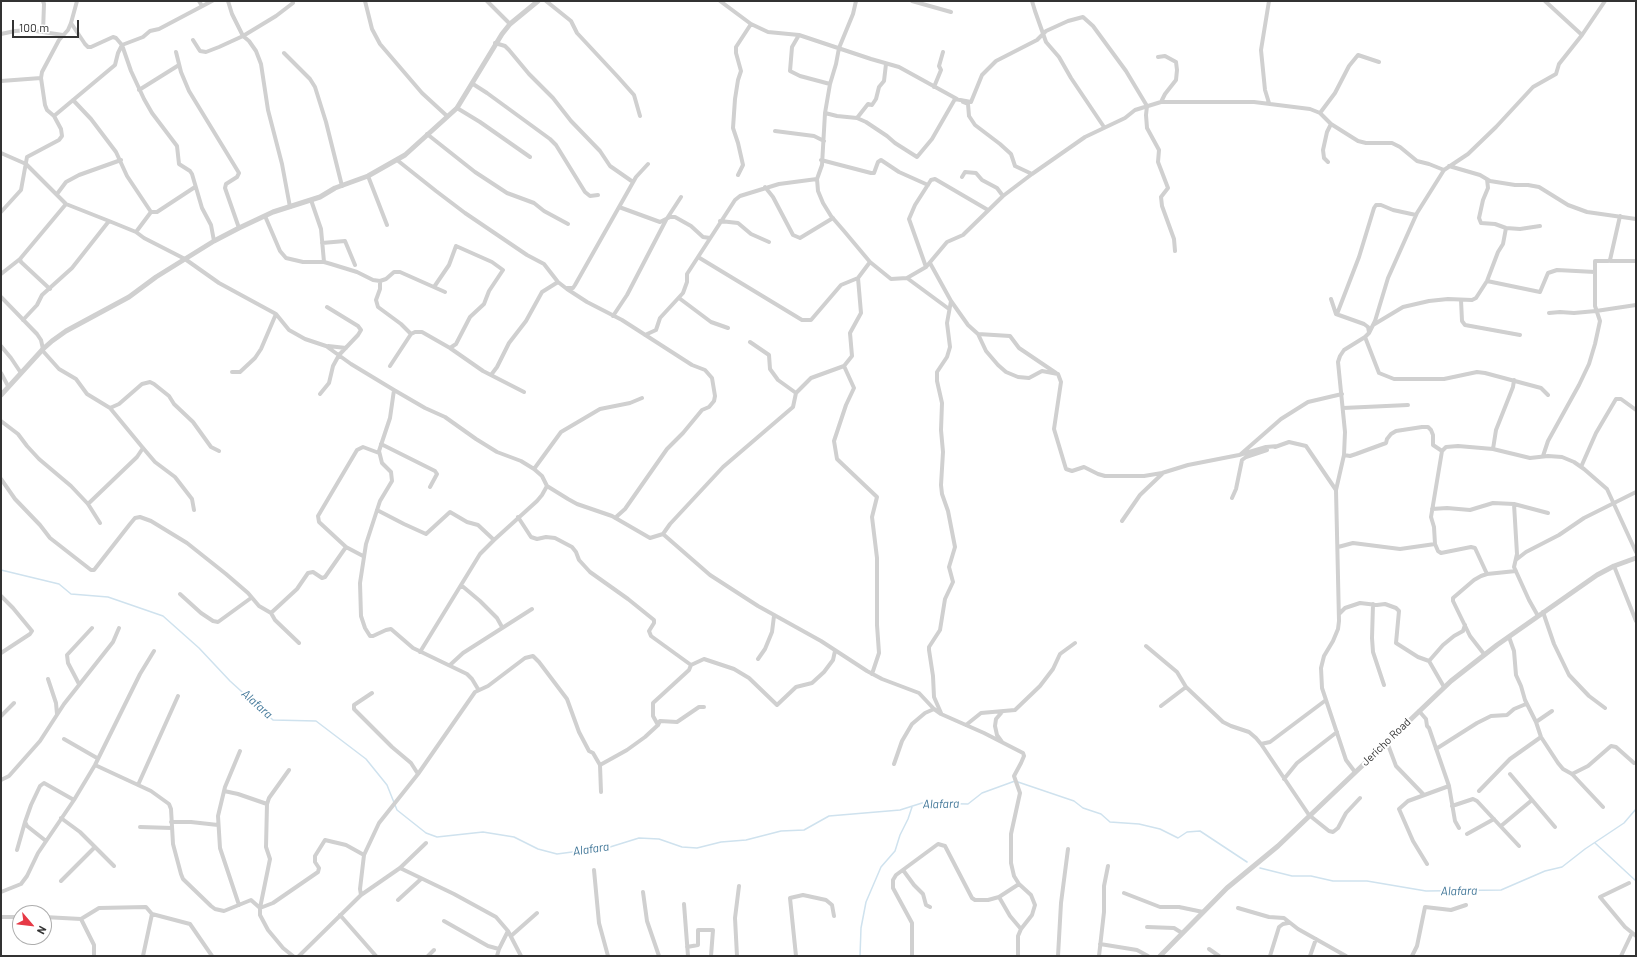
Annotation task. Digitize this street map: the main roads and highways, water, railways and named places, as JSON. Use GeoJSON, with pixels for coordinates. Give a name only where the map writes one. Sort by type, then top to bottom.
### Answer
{"type":"FeatureCollection","features":[{"type":"Feature","properties":{"kind":"waterway","name":"Alafara"},"geometry":{"type":"LineString","coordinates":[[1,570],[59,584],[71,594],[108,597],[163,616],[199,648],[230,681],[273,720],[316,721],[366,759],[387,785],[397,810],[426,833],[437,837],[483,832],[514,837],[538,849],[557,854],[610,847],[639,838],[659,839],[682,847],[697,848],[721,842],[746,840],[781,831],[804,830],[829,816],[900,810],[922,803],[968,804],[982,793],[1015,781],[1074,801],[1083,808],[1101,814],[1110,822],[1139,824],[1160,829],[1178,838],[1187,832],[1200,831],[1247,862]]}},
{"type":"Feature","properties":{"kind":"waterway"},"geometry":{"type":"LineString","coordinates":[[860,956],[861,928],[866,902],[881,867],[895,851],[912,807]]}},
{"type":"Feature","properties":{"kind":"waterway","name":"Alafara"},"geometry":{"type":"LineString","coordinates":[[1260,868],[1292,876],[1311,876],[1333,881],[1367,881],[1426,891],[1501,890],[1545,871],[1562,867],[1585,849],[1624,823],[1636,809]]}},
{"type":"Feature","properties":{"kind":"waterway"},"geometry":{"type":"LineString","coordinates":[[1595,843],[1636,881]]}}]}
